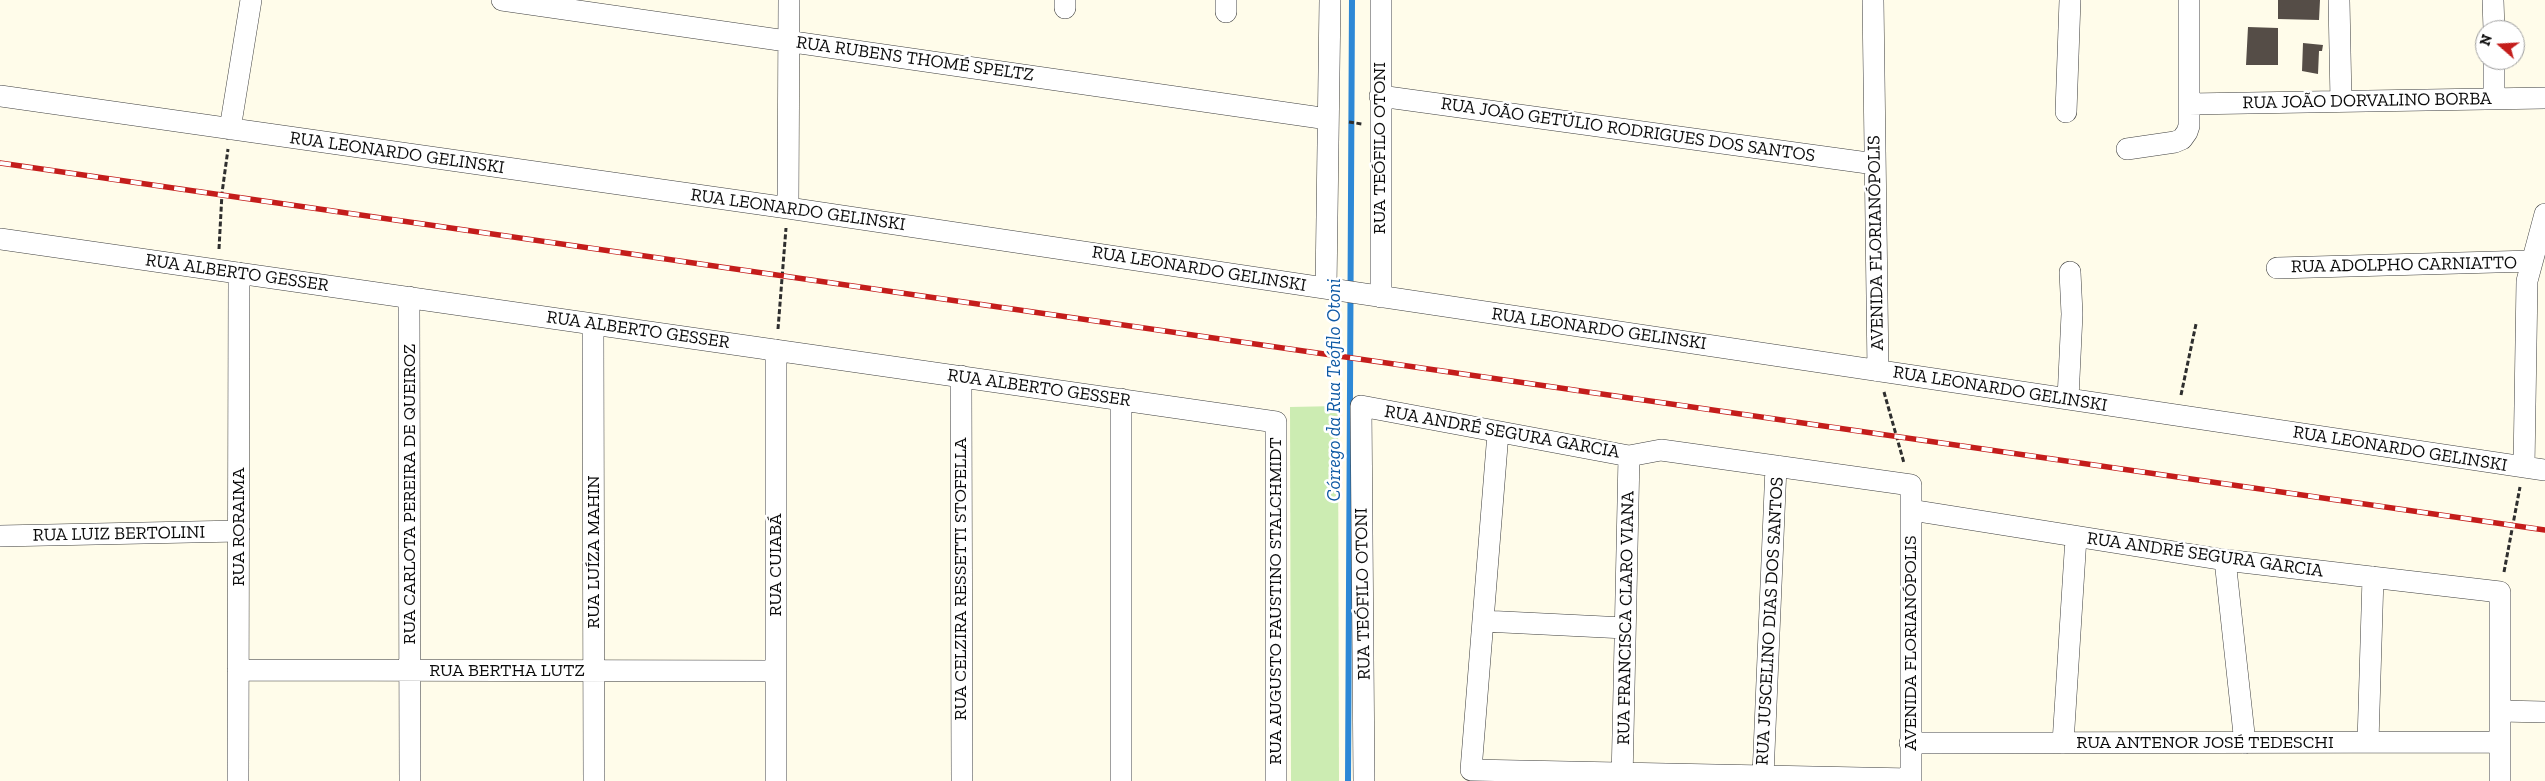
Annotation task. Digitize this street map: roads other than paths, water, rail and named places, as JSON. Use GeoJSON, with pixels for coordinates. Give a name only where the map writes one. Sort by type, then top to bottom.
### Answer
{"type":"FeatureCollection","features":[{"type":"Feature","properties":{"kind":"street"},"geometry":{"type":"LineString","coordinates":[[230,129],[251,0]]}},
{"type":"Feature","properties":{"kind":"street","name":"RUA RUBENS THOMÉ SPELTZ"},"geometry":{"type":"LineString","coordinates":[[502,0],[1328,119]]}},
{"type":"Feature","properties":{"kind":"street"},"geometry":{"type":"LineString","coordinates":[[788,208],[789,0]]}},
{"type":"Feature","properties":{"kind":"street"},"geometry":{"type":"LineString","coordinates":[[1330,0],[1328,119],[1332,289]]}},
{"type":"Feature","properties":{"kind":"street","name":"RUA TEÓFILO OTONI"},"geometry":{"type":"LineString","coordinates":[[1375,296],[1380,126],[1381,0]]}},
{"type":"Feature","properties":{"kind":"street","name":"AVENIDA FLORIANÓPOLIS"},"geometry":{"type":"LineString","coordinates":[[1873,0],[1878,371]]}},
{"type":"Feature","properties":{"kind":"street"},"geometry":{"type":"LineString","coordinates":[[2066,112],[2070,0]]}},
{"type":"Feature","properties":{"kind":"street"},"geometry":{"type":"LineString","coordinates":[[2127,149],[2182,139],[2189,126],[2189,0]]}},
{"type":"Feature","properties":{"kind":"street"},"geometry":{"type":"LineString","coordinates":[[2339,0],[2340,101]]}},
{"type":"Feature","properties":{"kind":"street"},"geometry":{"type":"LineString","coordinates":[[2493,0],[2494,20]]}},
{"type":"Feature","properties":{"kind":"street"},"geometry":{"type":"LineString","coordinates":[[2494,70],[2494,99]]}},
{"type":"Feature","properties":{"kind":"street","name":"RUA LEONARDO GELINSKI"},"geometry":{"type":"LineString","coordinates":[[0,96],[788,208],[2545,470]]}},
{"type":"Feature","properties":{"kind":"street","name":"RUA JOÃO GETÚLIO RODRIGUES DOS SANTOS"},"geometry":{"type":"LineString","coordinates":[[1380,96],[1875,164]]}},
{"type":"Feature","properties":{"kind":"street","name":"RUA JOÃO DORVALINO BORBA"},"geometry":{"type":"LineString","coordinates":[[2189,104],[2545,98]]}},
{"type":"Feature","properties":{"kind":"street"},"geometry":{"type":"LineString","coordinates":[[2524,467],[2526,299],[2532,262],[2545,214]]}},
{"type":"Feature","properties":{"kind":"street","name":"RUA ALBERTO GESSER"},"geometry":{"type":"LineString","coordinates":[[0,239],[1276,422]]}},
{"type":"Feature","properties":{"kind":"street","name":"RUA ADOLPHO CARNIATTO"},"geometry":{"type":"LineString","coordinates":[[2277,268],[2532,262]]}},
{"type":"Feature","properties":{"kind":"street"},"geometry":{"type":"LineString","coordinates":[[2068,400],[2072,314],[2070,272]]}},
{"type":"Feature","properties":{"kind":"street","name":"RUA RORAIMA"},"geometry":{"type":"LineString","coordinates":[[238,781],[239,273]]}},
{"type":"Feature","properties":{"kind":"street","name":"RUA CARLOTA PEREIRA DE QUEIROZ"},"geometry":{"type":"LineString","coordinates":[[410,297],[410,781]]}},
{"type":"Feature","properties":{"kind":"street","name":"RUA LUÍZA MAHIN"},"geometry":{"type":"LineString","coordinates":[[594,324],[594,781]]}},
{"type":"Feature","properties":{"kind":"street","name":"RUA CUIABÁ"},"geometry":{"type":"LineString","coordinates":[[776,350],[776,781]]}},
{"type":"Feature","properties":{"kind":"street","name":"RUA CELZIRA RESSETTI STOFELLA"},"geometry":{"type":"LineString","coordinates":[[961,376],[962,781]]}},
{"type":"Feature","properties":{"kind":"street"},"geometry":{"type":"LineString","coordinates":[[1121,400],[1121,781]]}},
{"type":"Feature","properties":{"kind":"street","name":"RUA TEÓFILO OTONI"},"geometry":{"type":"LineString","coordinates":[[1361,406],[1364,781]]}},
{"type":"Feature","properties":{"kind":"street","name":"RUA ANDRÉ SEGURA GARCIA"},"geometry":{"type":"LineString","coordinates":[[1361,406],[1629,456],[1661,450],[1911,485]]}},
{"type":"Feature","properties":{"kind":"street","name":"RUA AUGUSTO FAUSTINO STALCHMIDT"},"geometry":{"type":"LineString","coordinates":[[1276,422],[1276,781]]}},
{"type":"Feature","properties":{"kind":"street"},"geometry":{"type":"LineString","coordinates":[[1498,433],[1471,770],[1622,777],[1763,776],[1911,780]]}},
{"type":"Feature","properties":{"kind":"street","name":"RUA FRANCISCA CLARO VIANA"},"geometry":{"type":"LineString","coordinates":[[1622,777],[1629,456]]}},
{"type":"Feature","properties":{"kind":"street","name":"RUA JUSCELINO DIAS DOS SANTOS"},"geometry":{"type":"LineString","coordinates":[[1763,776],[1776,466]]}},
{"type":"Feature","properties":{"kind":"street","name":"AVENIDA FLORIANÓPOLIS"},"geometry":{"type":"LineString","coordinates":[[1911,485],[1911,780]]}},
{"type":"Feature","properties":{"kind":"street","name":"RUA ANDRÉ SEGURA GARCIA"},"geometry":{"type":"LineString","coordinates":[[1910,510],[2225,560],[2500,592],[2500,711]]}},
{"type":"Feature","properties":{"kind":"street","name":"RUA LUIZ BERTOLINI"},"geometry":{"type":"LineString","coordinates":[[0,536],[239,531]]}},
{"type":"Feature","properties":{"kind":"street"},"geometry":{"type":"LineString","coordinates":[[2063,743],[2076,537]]}},
{"type":"Feature","properties":{"kind":"street"},"geometry":{"type":"LineString","coordinates":[[2225,560],[2244,743]]}},
{"type":"Feature","properties":{"kind":"street"},"geometry":{"type":"LineString","coordinates":[[2368,742],[2374,577]]}},
{"type":"Feature","properties":{"kind":"street"},"geometry":{"type":"LineString","coordinates":[[1483,621],[1625,628]]}},
{"type":"Feature","properties":{"kind":"street","name":"RUA BERTHA LUTZ"},"geometry":{"type":"LineString","coordinates":[[238,670],[776,671]]}},
{"type":"Feature","properties":{"kind":"street"},"geometry":{"type":"LineString","coordinates":[[2500,781],[2500,711],[2545,712]]}},
{"type":"Feature","properties":{"kind":"street","name":"RUA ANTENOR JOSÉ TEDESCHI"},"geometry":{"type":"LineString","coordinates":[[1910,743],[2500,742]]}},
{"type":"Feature","properties":{"kind":"waterway","name":"Córrego da Rua Teófilo Otoni"},"geometry":{"type":"LineString","coordinates":[[1348,781],[1352,0]]}},
{"type":"Feature","properties":{"kind":"railway"},"geometry":{"type":"LineString","coordinates":[[0,163],[2545,530]]}}]}
